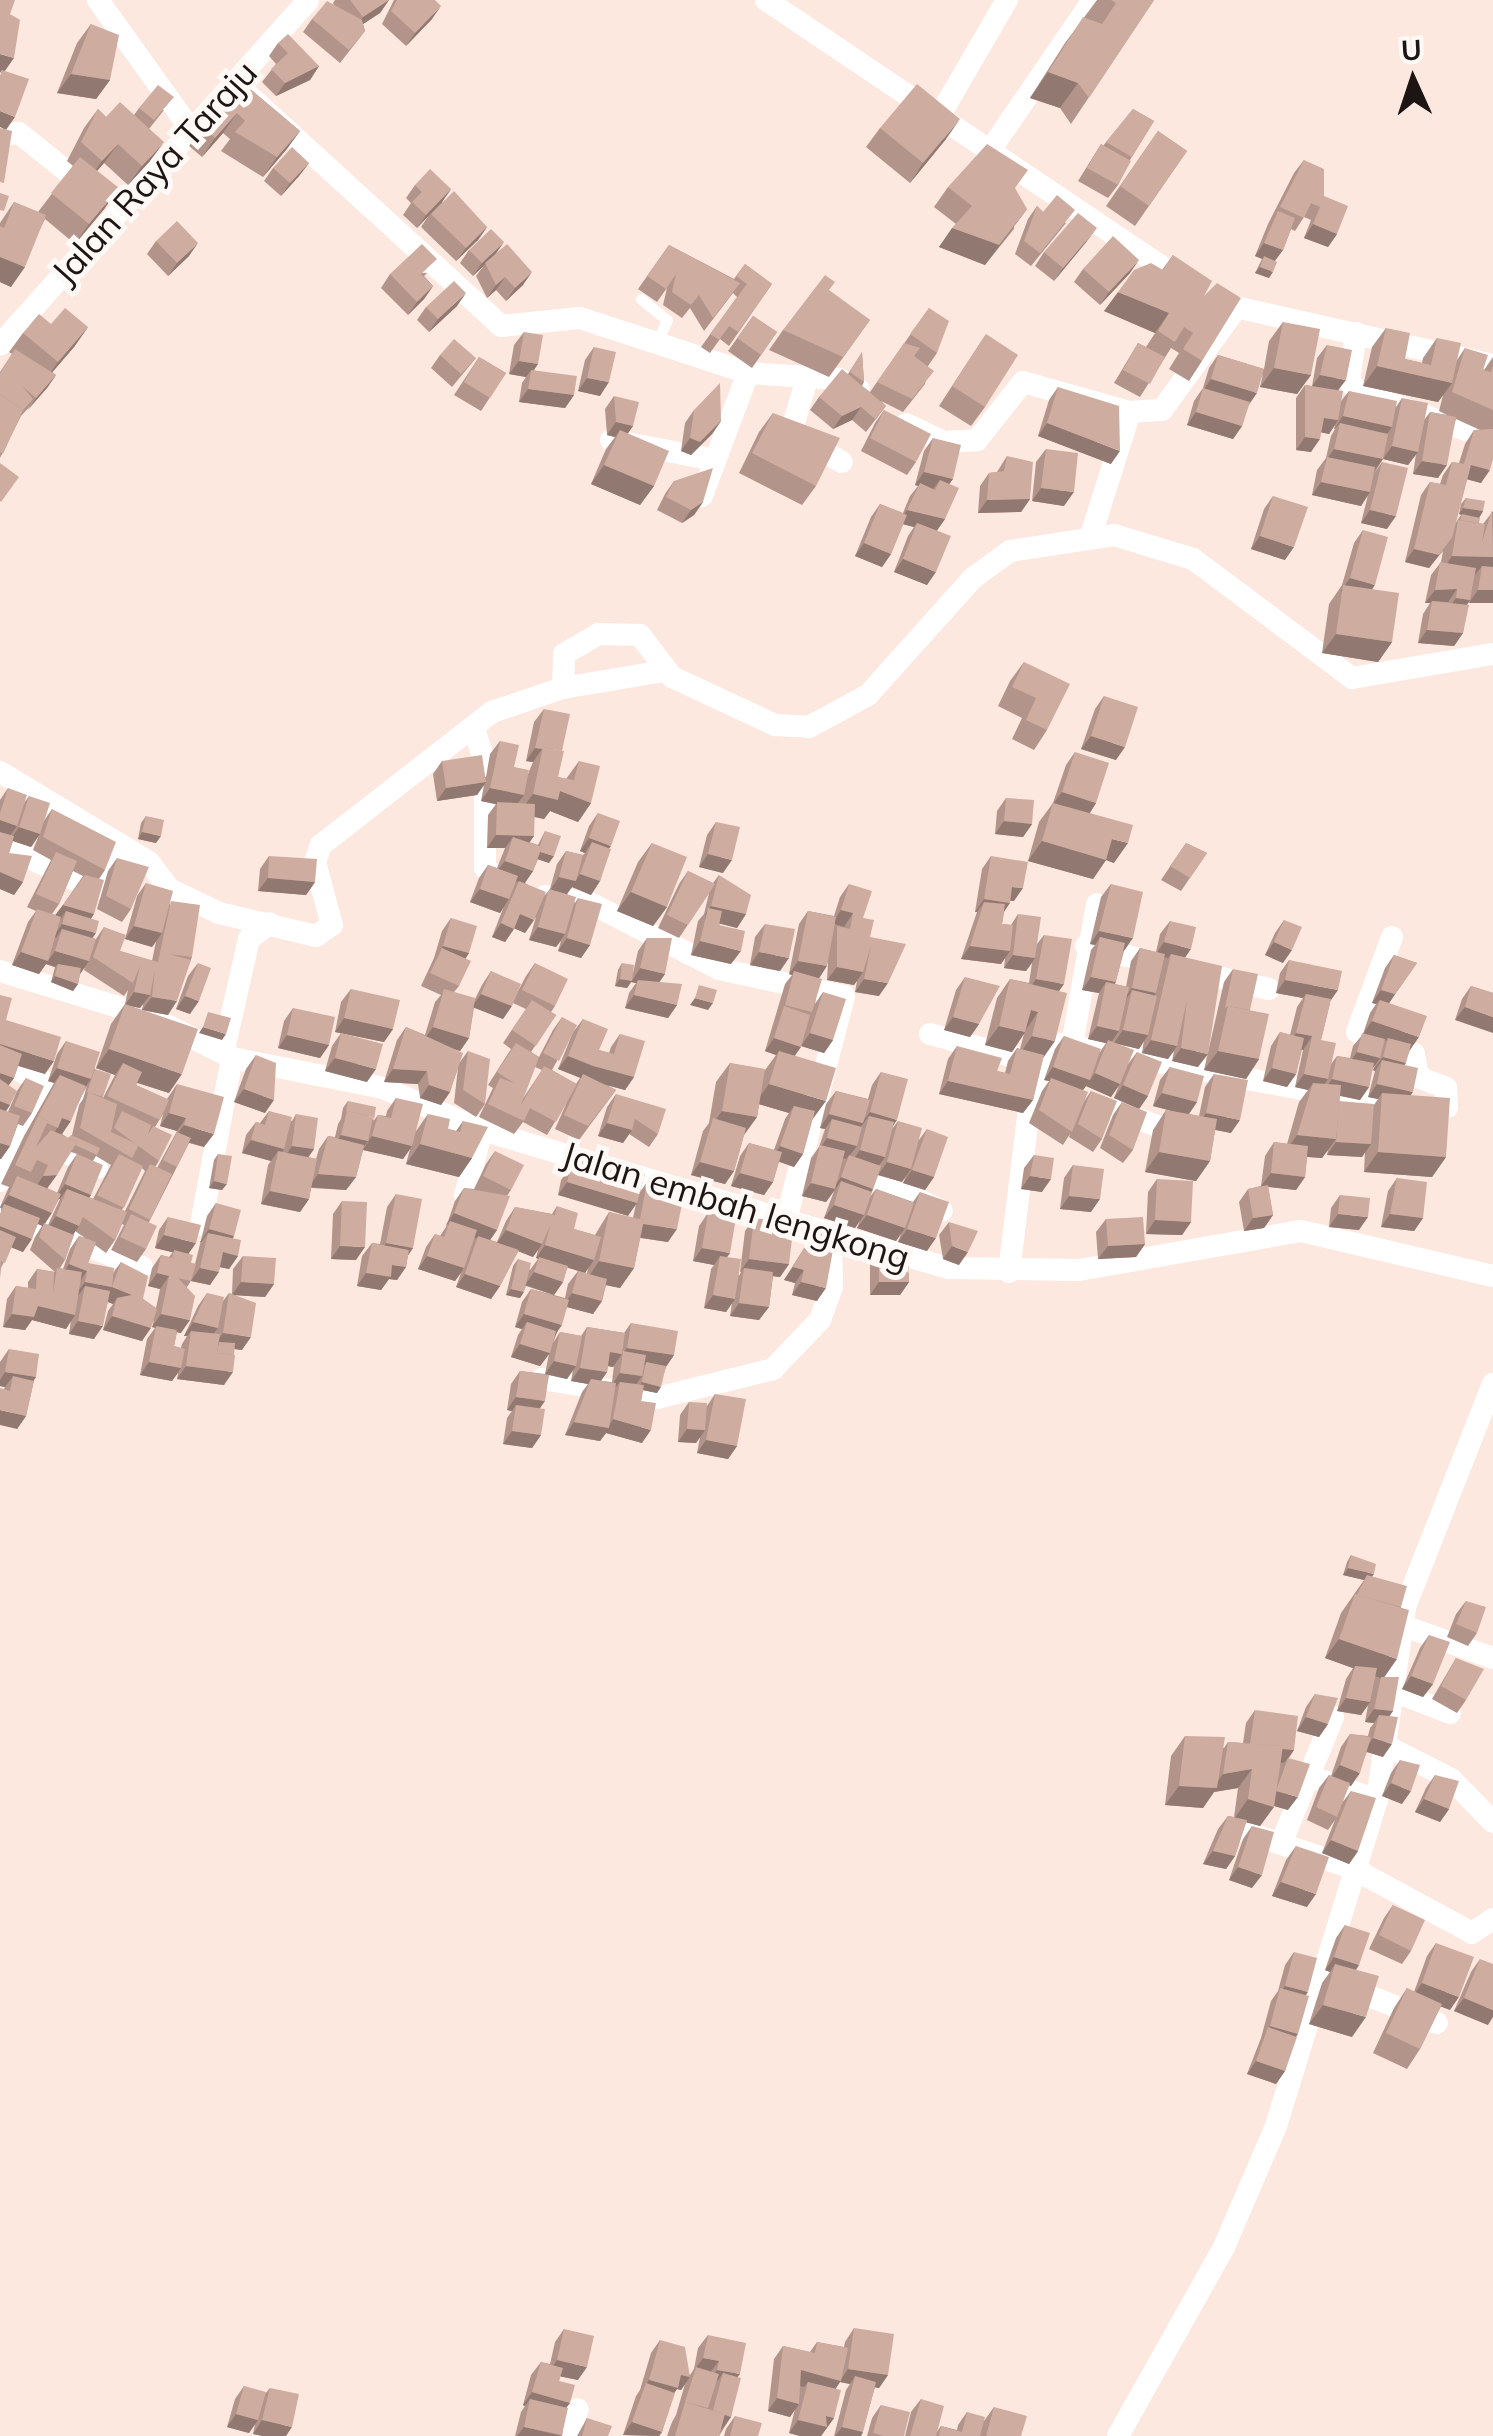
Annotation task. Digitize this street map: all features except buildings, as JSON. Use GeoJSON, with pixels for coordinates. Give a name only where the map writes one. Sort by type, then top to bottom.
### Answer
{"type":"FeatureCollection","features":[{"type":"Feature","properties":{"kind":"street"},"geometry":{"type":"LineString","coordinates":[[98,0],[189,128]]}},
{"type":"Feature","properties":{"kind":"street","name":"Jalan Raya Taraju"},"geometry":{"type":"LineString","coordinates":[[0,345],[11,318],[118,210],[308,0]]}},
{"type":"Feature","properties":{"kind":"street"},"geometry":{"type":"LineString","coordinates":[[766,0],[1235,310],[1493,365]]}},
{"type":"Feature","properties":{"kind":"street"},"geometry":{"type":"LineString","coordinates":[[940,115],[1007,0]]}},
{"type":"Feature","properties":{"kind":"street"},"geometry":{"type":"LineString","coordinates":[[991,149],[1093,0]]}},
{"type":"Feature","properties":{"kind":"street"},"geometry":{"type":"LineString","coordinates":[[234,82],[486,316],[522,329],[580,318],[748,373],[806,382],[850,383],[904,423],[960,444],[976,440],[1024,382],[1130,412],[1162,410],[1186,388],[1235,310]]}},
{"type":"Feature","properties":{"kind":"street"},"geometry":{"type":"LineString","coordinates":[[0,136],[20,133],[118,210]]}},
{"type":"Feature","properties":{"kind":"street"},"geometry":{"type":"LineString","coordinates":[[1356,333],[1349,382],[1358,392],[1466,430]]}},
{"type":"Feature","properties":{"kind":"street"},"geometry":{"type":"LineString","coordinates":[[700,504],[710,459],[748,373]]}},
{"type":"Feature","properties":{"kind":"street"},"geometry":{"type":"LineString","coordinates":[[806,382],[791,432],[842,462]]}},
{"type":"Feature","properties":{"kind":"street"},"geometry":{"type":"LineString","coordinates":[[1091,535],[1130,412]]}},
{"type":"Feature","properties":{"kind":"street"},"geometry":{"type":"LineString","coordinates":[[611,440],[710,459]]}},
{"type":"Feature","properties":{"kind":"street"},"geometry":{"type":"LineString","coordinates":[[563,688],[564,654],[598,634],[640,635],[664,672],[775,725],[827,724],[868,695],[973,578],[1010,551],[1091,535],[1193,559],[1352,678],[1493,654]]}},
{"type":"Feature","properties":{"kind":"street"},"geometry":{"type":"LineString","coordinates":[[0,772],[120,847],[169,888],[219,913],[330,932],[315,852],[474,728],[501,708],[563,688],[664,672]]}},
{"type":"Feature","properties":{"kind":"street"},"geometry":{"type":"LineString","coordinates":[[474,728],[485,764],[485,868],[496,880],[590,903],[720,970],[844,996],[808,1152],[787,1217]]}},
{"type":"Feature","properties":{"kind":"street"},"geometry":{"type":"LineString","coordinates":[[8,847],[94,888],[120,847]]}},
{"type":"Feature","properties":{"kind":"street"},"geometry":{"type":"LineString","coordinates":[[1072,1045],[1086,946],[1097,904]]}},
{"type":"Feature","properties":{"kind":"street"},"geometry":{"type":"LineString","coordinates":[[201,1224],[250,939],[270,923]]}},
{"type":"Feature","properties":{"kind":"street"},"geometry":{"type":"LineString","coordinates":[[1009,1272],[1040,1073],[1054,1048],[1072,1045],[1259,1086],[1442,1111],[1450,1093],[1418,1076],[1414,1054],[1357,1032],[1392,938]]}},
{"type":"Feature","properties":{"kind":"street"},"geometry":{"type":"LineString","coordinates":[[1086,946],[1269,989]]}},
{"type":"Feature","properties":{"kind":"street","name":"Jalan embah lengkong"},"geometry":{"type":"LineString","coordinates":[[0,971],[228,1054],[383,1088],[482,1130],[787,1217],[949,1268],[1009,1272],[1136,1263],[1301,1231],[1493,1276]]}},
{"type":"Feature","properties":{"kind":"street"},"geometry":{"type":"LineString","coordinates":[[930,1034],[1040,1073],[1078,1096],[1160,1126]]}},
{"type":"Feature","properties":{"kind":"street"},"geometry":{"type":"LineString","coordinates":[[0,1062],[136,1130]]}},
{"type":"Feature","properties":{"kind":"street"},"geometry":{"type":"LineString","coordinates":[[0,1181],[45,1082]]}},
{"type":"Feature","properties":{"kind":"street"},"geometry":{"type":"LineString","coordinates":[[0,1120],[97,1168]]}},
{"type":"Feature","properties":{"kind":"street"},"geometry":{"type":"LineString","coordinates":[[466,1195],[482,1130]]}},
{"type":"Feature","properties":{"kind":"street"},"geometry":{"type":"LineString","coordinates":[[808,1152],[944,1212]]}},
{"type":"Feature","properties":{"kind":"street"},"geometry":{"type":"LineString","coordinates":[[0,1213],[142,1267]]}},
{"type":"Feature","properties":{"kind":"street"},"geometry":{"type":"LineString","coordinates":[[542,1379],[657,1398],[773,1369],[820,1320],[832,1287],[830,1232]]}},
{"type":"Feature","properties":{"kind":"street"},"geometry":{"type":"LineString","coordinates":[[1118,2436],[1258,2172],[1376,1800],[1396,1692],[1401,1625],[1493,1384]]}},
{"type":"Feature","properties":{"kind":"street"},"geometry":{"type":"LineString","coordinates":[[1401,1625],[1493,1658]]}},
{"type":"Feature","properties":{"kind":"street"},"geometry":{"type":"LineString","coordinates":[[1396,1692],[1450,1713]]}},
{"type":"Feature","properties":{"kind":"street"},"geometry":{"type":"LineString","coordinates":[[1282,1841],[1306,1774],[1334,1717]]}},
{"type":"Feature","properties":{"kind":"street"},"geometry":{"type":"LineString","coordinates":[[1388,1747],[1451,1779],[1493,1822]]}},
{"type":"Feature","properties":{"kind":"street"},"geometry":{"type":"LineString","coordinates":[[1306,1774],[1376,1800]]}},
{"type":"Feature","properties":{"kind":"street"},"geometry":{"type":"LineString","coordinates":[[1240,1830],[1282,1841],[1352,1868],[1472,1932],[1493,1919]]}},
{"type":"Feature","properties":{"kind":"street"},"geometry":{"type":"LineString","coordinates":[[1317,1978],[1436,2022]]}},
{"type":"Feature","properties":{"kind":"street"},"geometry":{"type":"LineString","coordinates":[[568,2436],[578,2409]]}},
{"type":"Feature","properties":{"kind":"lane"},"geometry":{"type":"LineString","coordinates":[[641,299],[667,320],[656,344]]}}]}
